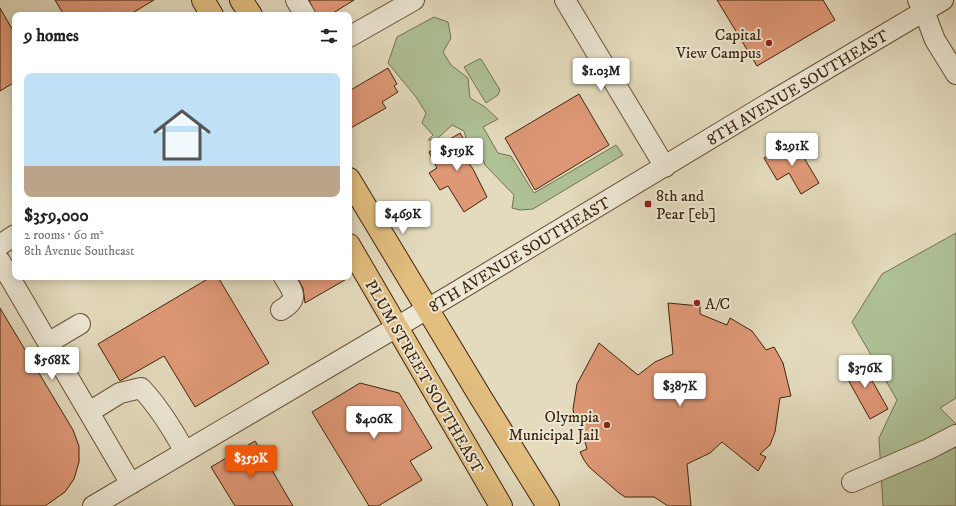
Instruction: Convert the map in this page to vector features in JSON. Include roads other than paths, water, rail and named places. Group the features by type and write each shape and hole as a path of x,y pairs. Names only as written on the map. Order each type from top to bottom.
{"main road":[{"path":"203,0 210,12"},
{"path":"241,0 249,12"},
{"path":"352,184 548,506"},
{"name":"PLUM STREET SOUTHEAST","path":"352,250 501,506"}],"street":[{"path":"296,0 303,12"},
{"path":"352,34 384,7 414,0"},
{"path":"565,0 665,167"},
{"name":"8TH AVENUE SOUTHEAST","path":"93,506 665,167 774,100 921,6 943,0"},
{"path":"921,6 935,40 956,74"},
{"path":"0,245 12,237"},
{"path":"0,261 131,484"},
{"path":"281,310 292,302 294,298 286,280"},
{"path":"48,343 80,324"},
{"path":"89,412 120,393 141,388 149,397 185,452"},
{"path":"852,482 929,449 956,434"}],"place":[{"name":"Capital View Campus","path":"769,43"},
{"name":"8th and Pear [eb]","path":"648,204"},
{"name":"A/C","path":"697,303"},
{"name":"Olympia Municipal Jail","path":"607,425"}]}
